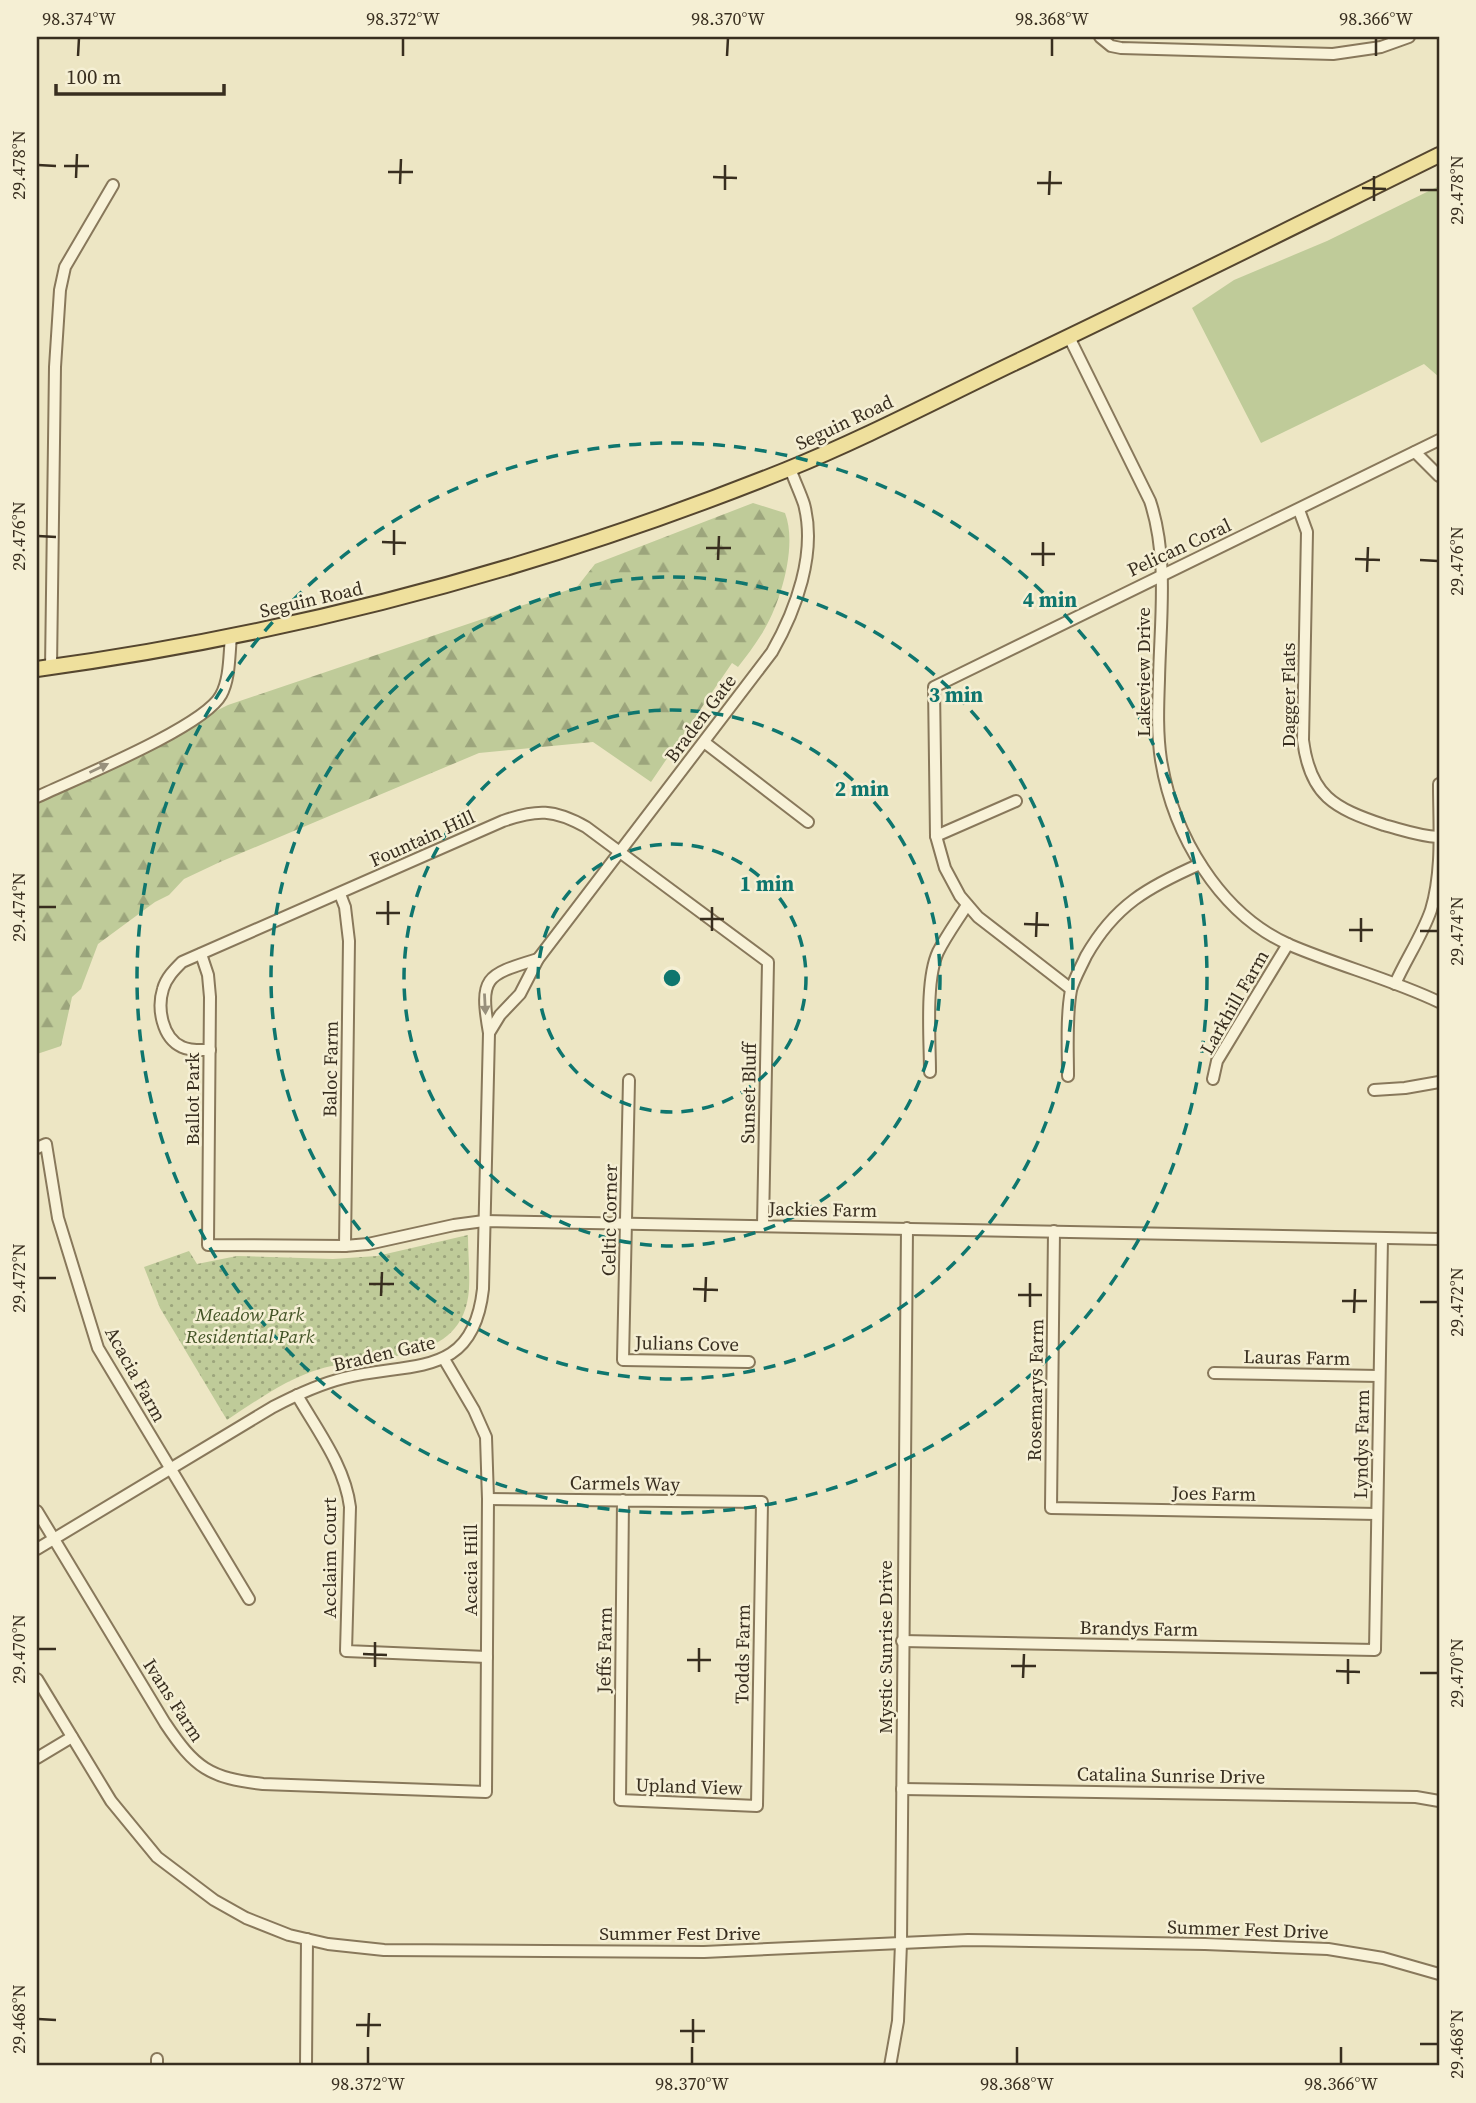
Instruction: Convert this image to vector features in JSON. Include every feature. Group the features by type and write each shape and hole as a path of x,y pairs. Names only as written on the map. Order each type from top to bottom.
{"main road":[{"name":"Seguin Road","path":"44,668 329,616 511,568 674,513 856,439 1439,155"}],"street":[{"path":"1102,39 1111,46 1121,48 1333,54 1381,47 1409,37"},
{"path":"44,668 60,290 65,267 113,185"},
{"name":"Lakeview Drive","path":"1069,337 1150,501 1157,522 1161,575 1158,728 1161,761 1177,817 1200,864 1236,907 1270,934 1289,944 1439,1002"},
{"name":"Pelican Coral","path":"936,836 934,687 1439,440"},
{"path":"1415,452 1439,476"},
{"name":"Braden Gate","path":"489,1033 500,1015 520,994 538,959 772,652 786,628 805,562 807,528 804,505 790,468"},
{"name":"Dagger Flats","path":"1299,510 1307,532 1303,740 1310,773 1322,792 1341,808 1355,815 1419,836 1438,837"},
{"path":"37,797 133,752 207,712 222,694 227,676 231,636"},
{"path":"704,742 808,822"},
{"path":"1395,984 1431,909 1438,877 1439,784"},
{"path":"1016,801 936,836 945,868 967,905 1071,989"},
{"name":"Fountain Hill","path":"209,1050 183,1048 170,1038 162,1019 163,986 182,962 524,814 557,813 571,818 768,962"},
{"path":"1068,1076 1071,989 1091,948 1117,913 1154,886 1200,864"},
{"name":"Baloc Farm","path":"340,894 345,907 349,941 345,1247"},
{"path":"930,1072 931,987 934,967 937,954 967,905"},
{"name":"Larkhill Farm","path":"1213,1079 1217,1060 1289,944"},
{"name":"Ballot Park","path":"201,954 208,975 210,997 208,1245"},
{"name":"Braden Gate","path":"37,1549 297,1395 344,1378 444,1359 463,1345 481,1310 489,1033 484,1007 485,989 490,979 499,972 538,959"},
{"name":"Sunset Bluff","path":"763,1225 768,962"},
{"name":"Celtic Corner","path":"624,1360 629,1080"},
{"path":"1374,1090 1439,1082"},
{"name":"Acacia Farm","path":"41,1146 58,1219 98,1348 249,1599"},
{"name":"Jackies Farm","path":"208,1245 345,1247 484,1221 1439,1239"},
{"name":"Mystic Sunrise Drive","path":"890,2066 898,2021 901,1942 907,1228"},
{"name":"Rosemarys Farm","path":"1051,1508 1054,1231"},
{"name":"Lyndys Farm","path":"1375,1650 1382,1238"},
{"name":"Acacia Hill","path":"444,1359 474,1410 486,1437 486,1792"},
{"name":"Julians Cove","path":"624,1360 749,1362"},
{"name":"Lauras Farm","path":"1214,1373 1379,1376"},
{"name":"Acclaim Court","path":"297,1395 342,1475 348,1491 350,1507 346,1651 487,1657"},
{"name":"Carmels Way","path":"488,1499 762,1502"},
{"name":"Jeffs Farm","path":"620,1800 623,1500"},
{"name":"Todds Farm","path":"757,1806 762,1502"},
{"name":"Joes Farm","path":"1051,1508 1377,1514"},
{"name":"Ivans Farm","path":"37,1511 165,1723 183,1749 204,1768 231,1780 263,1784 486,1792"},
{"name":"Brandys Farm","path":"902,1641 1375,1650"},
{"name":"Summer Fest Drive","path":"37,1679 111,1801 158,1857 204,1893 246,1918 289,1935 339,1946 384,1950 635,1951 793,1949 968,1940 1278,1946 1328,1949 1383,1958 1439,1974"},
{"path":"37,1758 72,1737"},
{"name":"Catalina Sunrise Drive","path":"902,1788 1416,1797 1439,1801"},
{"name":"Upland View","path":"620,1800 757,1806"},
{"path":"306,2066 307,1939"}],"green space":[{"path":"1439,186 1439,377 1424,364 1261,443 1192,308 1234,280 1327,241"},
{"path":"753,503 785,513 788,527 788,558 775,608 750,651 738,667 732,663 651,782 593,742 479,753 220,862 184,879 169,895 155,902 98,944 81,989 72,997 61,1046 37,1054 37,800 228,705 577,587 595,564"},
{"name":"Meadow Park Residential Park","path":"468,1235 469,1289 463,1314 451,1332 434,1344 413,1352 307,1373 272,1391 227,1420 160,1308 144,1267 189,1251 197,1264 237,1256 333,1259 377,1256"}]}
